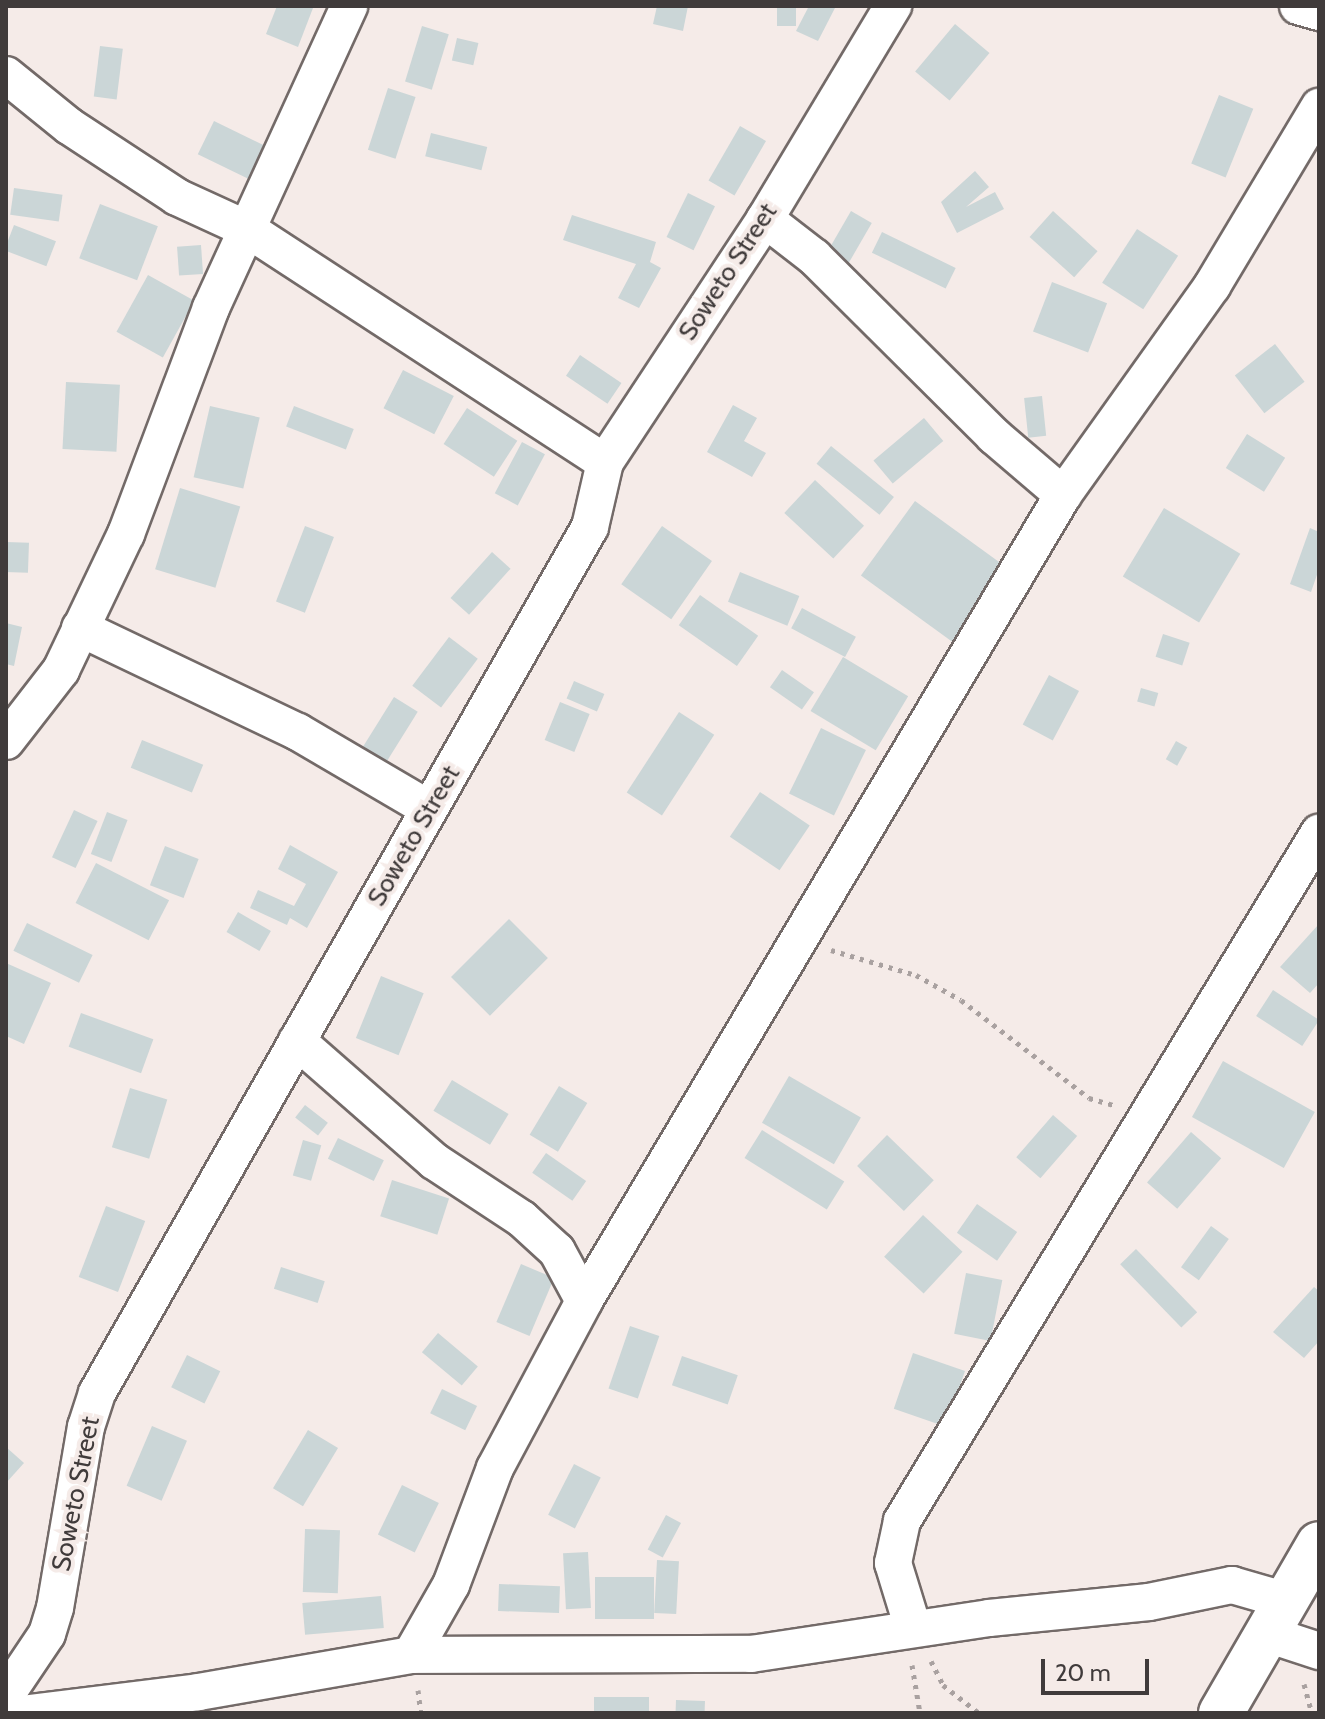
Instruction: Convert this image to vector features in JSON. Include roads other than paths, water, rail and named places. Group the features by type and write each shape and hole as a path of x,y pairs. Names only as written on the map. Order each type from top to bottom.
{"main road":[{"path":"1221,1713 1274,1616 1319,1544"}],"street":[{"path":"6,741 61,670 126,534 211,308 349,6"},
{"name":"Soweto Street","path":"6,1695 47,1634 55,1608 86,1427 97,1393 590,527 605,462 765,219 893,6"},
{"path":"1298,6 1319,12"},
{"path":"6,75 69,126 177,197 247,229 605,462"},
{"path":"411,1655 451,1585 495,1468 584,1301 1063,495 1212,286 1319,107"},
{"path":"765,219 814,257 994,436 1063,495"},
{"path":"80,628 298,732 429,809"},
{"path":"913,1628 893,1563 902,1521 1319,833"},
{"path":"297,1041 434,1161 522,1219 557,1251 584,1301"},
{"path":"29,1713 176,1704 411,1655 751,1654 913,1628 1096,1609 1232,1585 1319,1651"}]}
